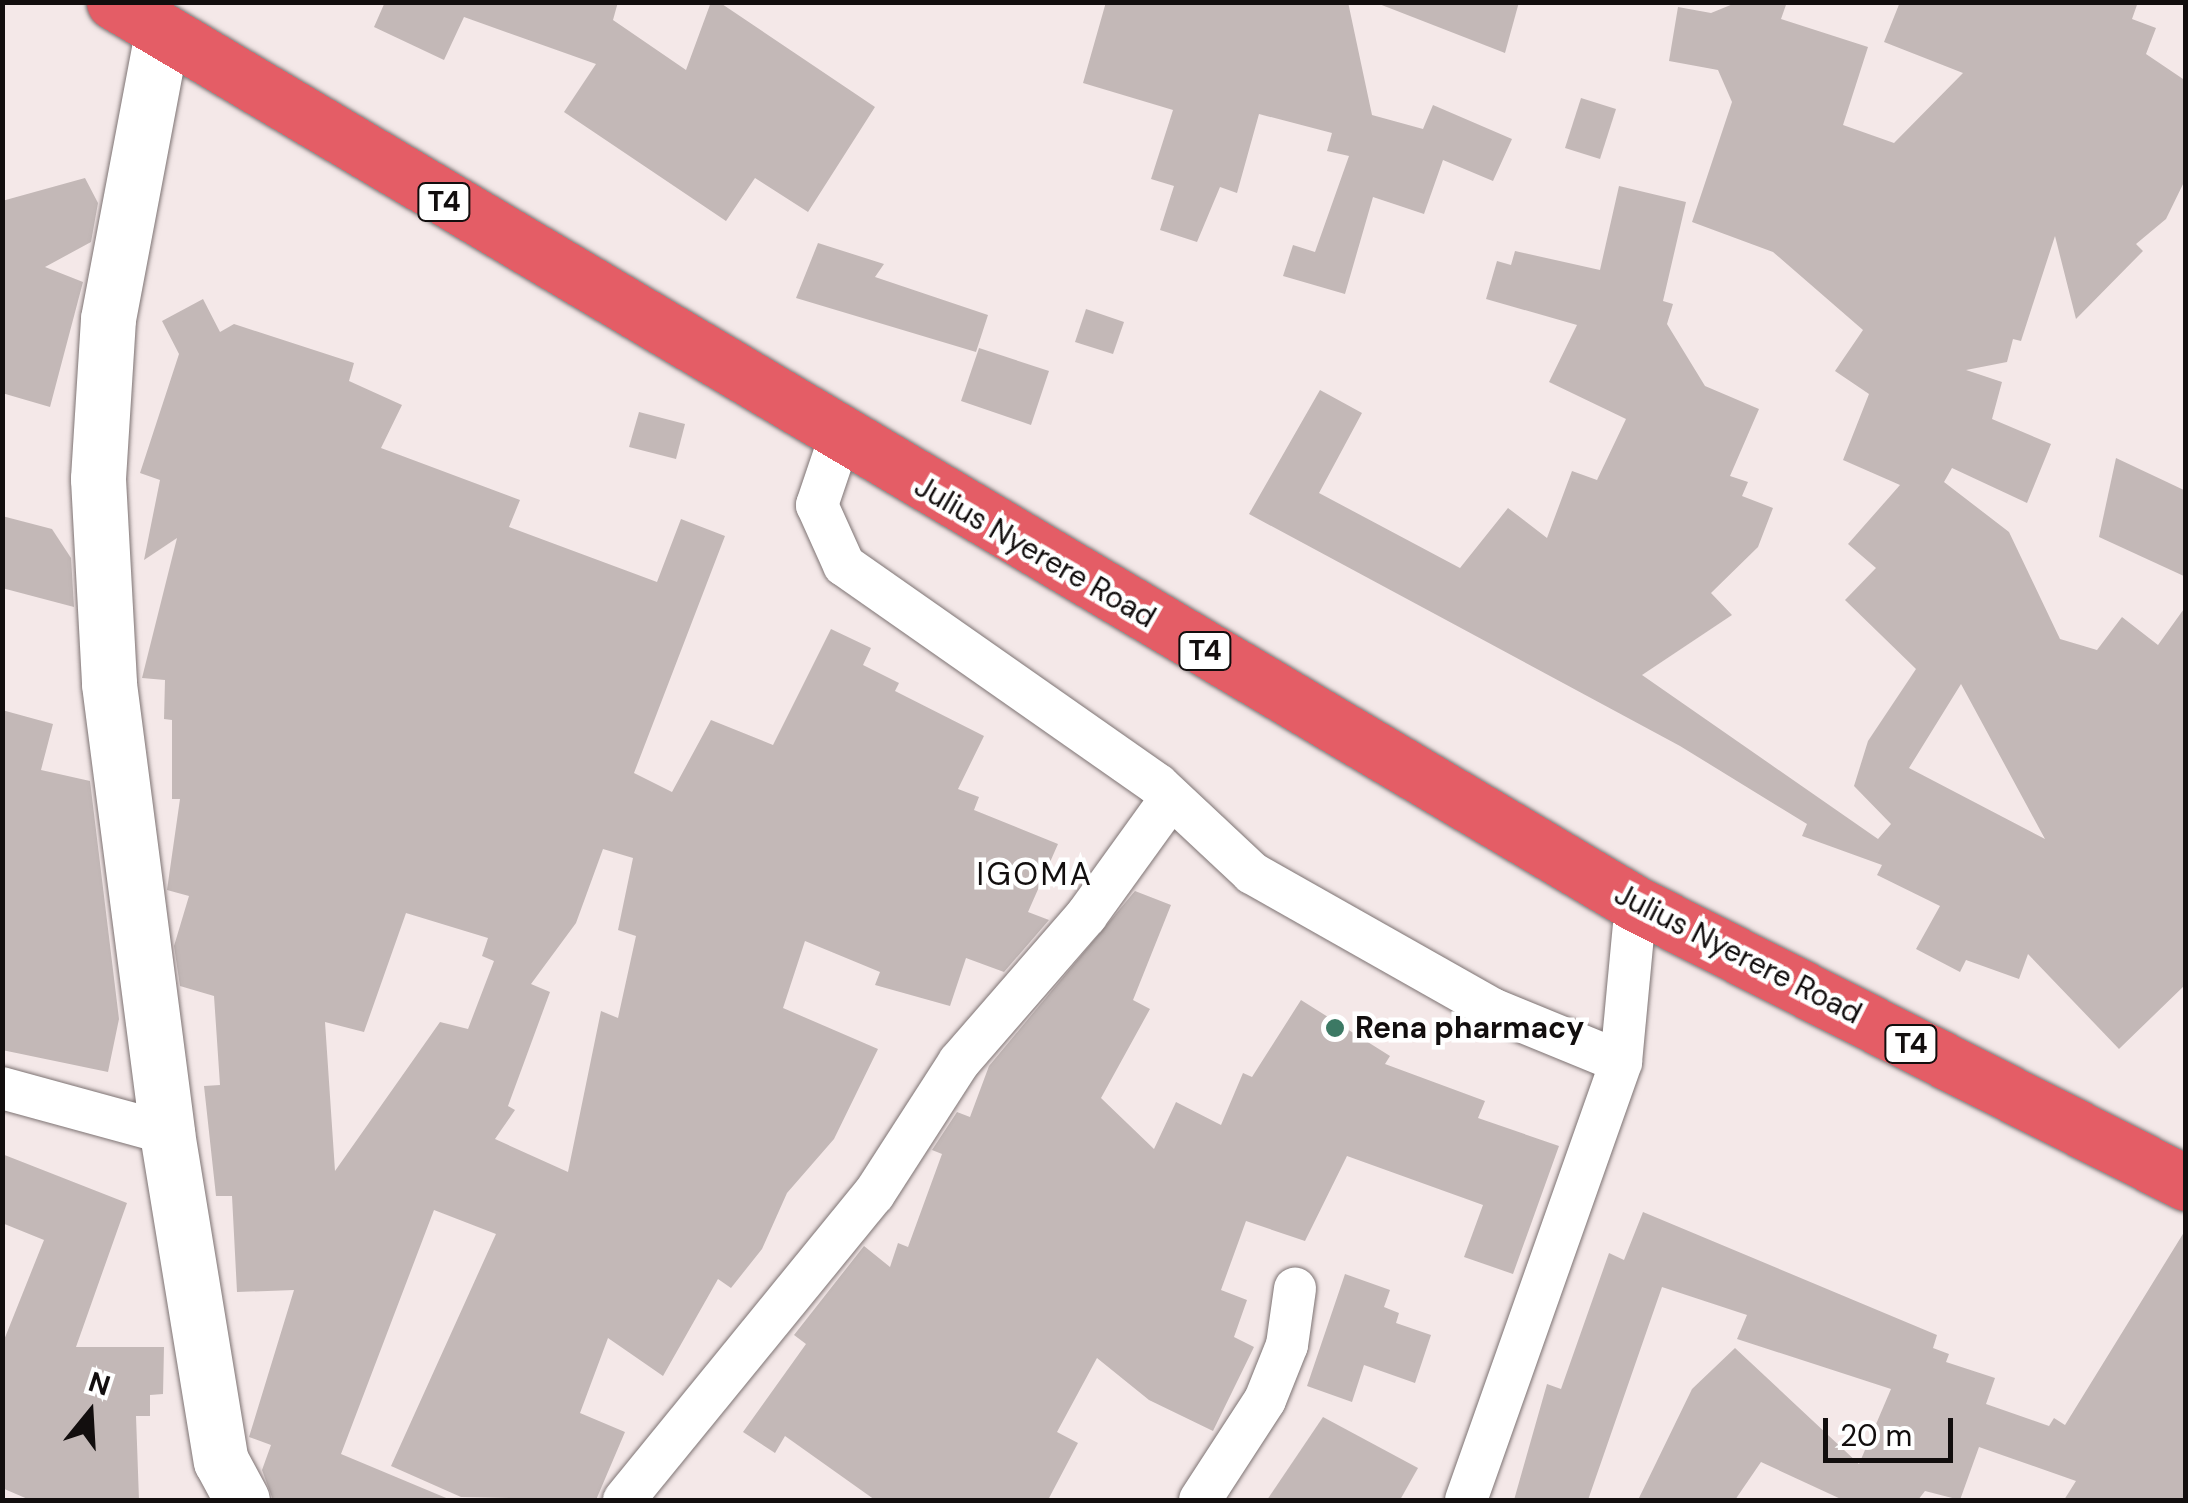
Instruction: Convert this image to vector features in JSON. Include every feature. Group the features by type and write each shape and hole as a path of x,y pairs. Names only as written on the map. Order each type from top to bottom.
{"highway":[{"name":"Julius Nyerere Road","path":"114,2 840,437 1636,904 2186,1183"}],"main road":[{"path":"162,33 108,319 98,479 109,684 167,1133 221,1461 238,1499"}],"street":[{"path":"840,437 817,505 844,565 1171,798 1252,873 1492,1008 1621,1062"},
{"path":"624,1500 874,1194 959,1062 1086,916 1171,798"},
{"path":"1466,1500 1621,1062 1636,904"},
{"path":"2,1088 167,1133"},
{"path":"1200,1500 1265,1400 1287,1346 1294,1290"}],"building":[{"path":"385,2 618,2 613,20 686,70 711,2 719,2 875,107 808,212 755,178 726,221 564,112 596,64 464,17 444,60 374,27"},
{"path":"1106,2 1348,2 1372,115 1423,129 1433,105 1512,139 1493,181 1443,160 1424,214 1373,197 1345,294 1283,276 1293,245 1315,252 1349,156 1327,151 1332,133 1259,114 1237,193 1220,187 1197,242 1160,230 1174,186 1151,179 1173,110 1083,83"},
{"path":"1374,2 1519,2 1505,53"},
{"path":"1738,2 1787,2 1781,19 1868,47 1843,125 1894,143 1963,73 1884,42 1900,2 2138,2 2132,19 2156,28 2146,54 2186,81 2186,178 2166,219 2136,244 2143,251 2076,319 2055,236 2021,341 2013,339 2007,362 1966,370 2002,382 1992,419 2051,444 2027,503 1952,468 1944,482 2009,532 2060,639 2097,650 2122,617 2158,645 2186,606 2186,984 2119,1049 2028,954 2019,979 1966,960 1960,972 1916,949 1940,906 1877,875 1882,865 1802,836 1807,824 1680,746 1249,514 1320,390 1362,413 1319,493 1460,568 1508,508 1547,538 1572,471 1597,480 1626,419 1549,382 1577,325 1486,299 1497,261 1511,265 1515,251 1600,270 1619,186 1686,202 1663,301 1673,304 1667,324 1705,386 1759,409 1730,476 1748,482 1742,496 1773,508 1758,547 1711,593 1732,615 1642,675 1878,839 1891,824 1854,786 1868,741 1916,669 1845,600 1876,568 1848,544 1900,485 1843,460 1869,394 1835,371 1863,330 1773,252 1692,222 1732,102 1718,70 1669,61 1678,7 1711,13","holes":["1961,684 2045,839 1909,768"]},
{"path":"1581,98 1616,109 1600,159 1565,148"},
{"path":"85,178 98,203 91,242 45,267 83,282 50,407 2,393 2,201"},
{"path":"818,243 884,264 875,277 988,315 976,352 796,298"},
{"path":"203,299 220,332 234,324 354,363 349,381 402,405 381,448 520,500 509,527 657,582 681,519 725,536 634,773 672,792 711,720 773,745 831,629 871,648 863,665 899,683 895,691 984,736 958,789 979,797 974,810 1058,844 1028,912 1049,920 1004,972 966,958 950,1006 875,985 880,972 805,941 783,1008 878,1049 834,1139 787,1193 762,1249 731,1288 718,1279 663,1376 608,1338 580,1413 625,1432 596,1500 461,1497 391,1466 496,1234 434,1210 341,1454 451,1500 273,1500 262,1470 271,1445 249,1437 294,1290 237,1292 232,1196 216,1196 204,1086 220,1085 214,996 180,986 174,946 189,896 167,890 180,799 172,799 172,720 164,719 165,680 142,678 177,538 144,560 160,480 140,473 179,354 162,321","holes":["603,849 633,858 618,930 636,936 618,1018 601,1011 568,1172 495,1139 515,1110 508,1106 550,992 531,984 576,923","406,913 488,938 482,956 494,961 468,1029 440,1022 335,1171 325,1022 364,1032"]},
{"path":"1086,309 1124,322 1113,354 1075,342"},
{"path":"979,348 1049,371 1031,425 961,401"},
{"path":"639,412 685,424 676,459 629,447"},
{"path":"2116,458 2186,491 2186,577 2099,537"},
{"path":"2,516 52,529 71,558 74,607 2,588"},
{"path":"2,710 53,724 41,770 90,781 119,1019 108,1072 2,1050"},
{"path":"1135,891 1171,905 1133,1000 1150,1009 1101,1098 1154,1149 1176,1102 1221,1125 1243,1073 1252,1077 1301,1000 1390,1056 1385,1064 1485,1101 1478,1118 1559,1146 1513,1274 1464,1257 1483,1205 1347,1156 1305,1241 1246,1221 1221,1290 1247,1300 1234,1337 1254,1347 1213,1431 1149,1400 1097,1358 1057,1432 1078,1443 1048,1500 875,1500 785,1436 775,1453 743,1432 806,1344 794,1335 864,1246 890,1267 898,1243 908,1247 942,1154 932,1150 957,1112 970,1117 989,1066"},
{"path":"2,1154 127,1203 76,1347 164,1347 163,1394 150,1395 150,1416 136,1416 139,1500 30,1500 2,1488 2,1345 44,1240 2,1223"},
{"path":"1643,1212 1937,1335 1933,1348 1949,1354 1946,1362 1995,1378 1986,1404 2049,1426 2054,1418 2065,1425 2186,1229 2186,1500 2064,1500 2076,1481 1979,1447 1960,1500 1925,1491 1918,1500 1843,1500 1761,1462 1735,1500 1638,1500 1692,1389 1735,1348 1859,1464 1891,1389 1737,1339 1747,1315 1662,1287 1588,1500 1514,1500 1547,1384 1561,1389 1609,1253 1624,1260"},
{"path":"1345,1274 1390,1290 1384,1307 1399,1313 1396,1323 1431,1335 1415,1383 1364,1365 1352,1402 1307,1386"},
{"path":"1323,1417 1418,1468 1400,1500 1267,1500"}],"place":[{"name":"Rena pharmacy","path":"1335,1028"}],"district":[{"name":"IGOMA","path":"1035,874"}]}
